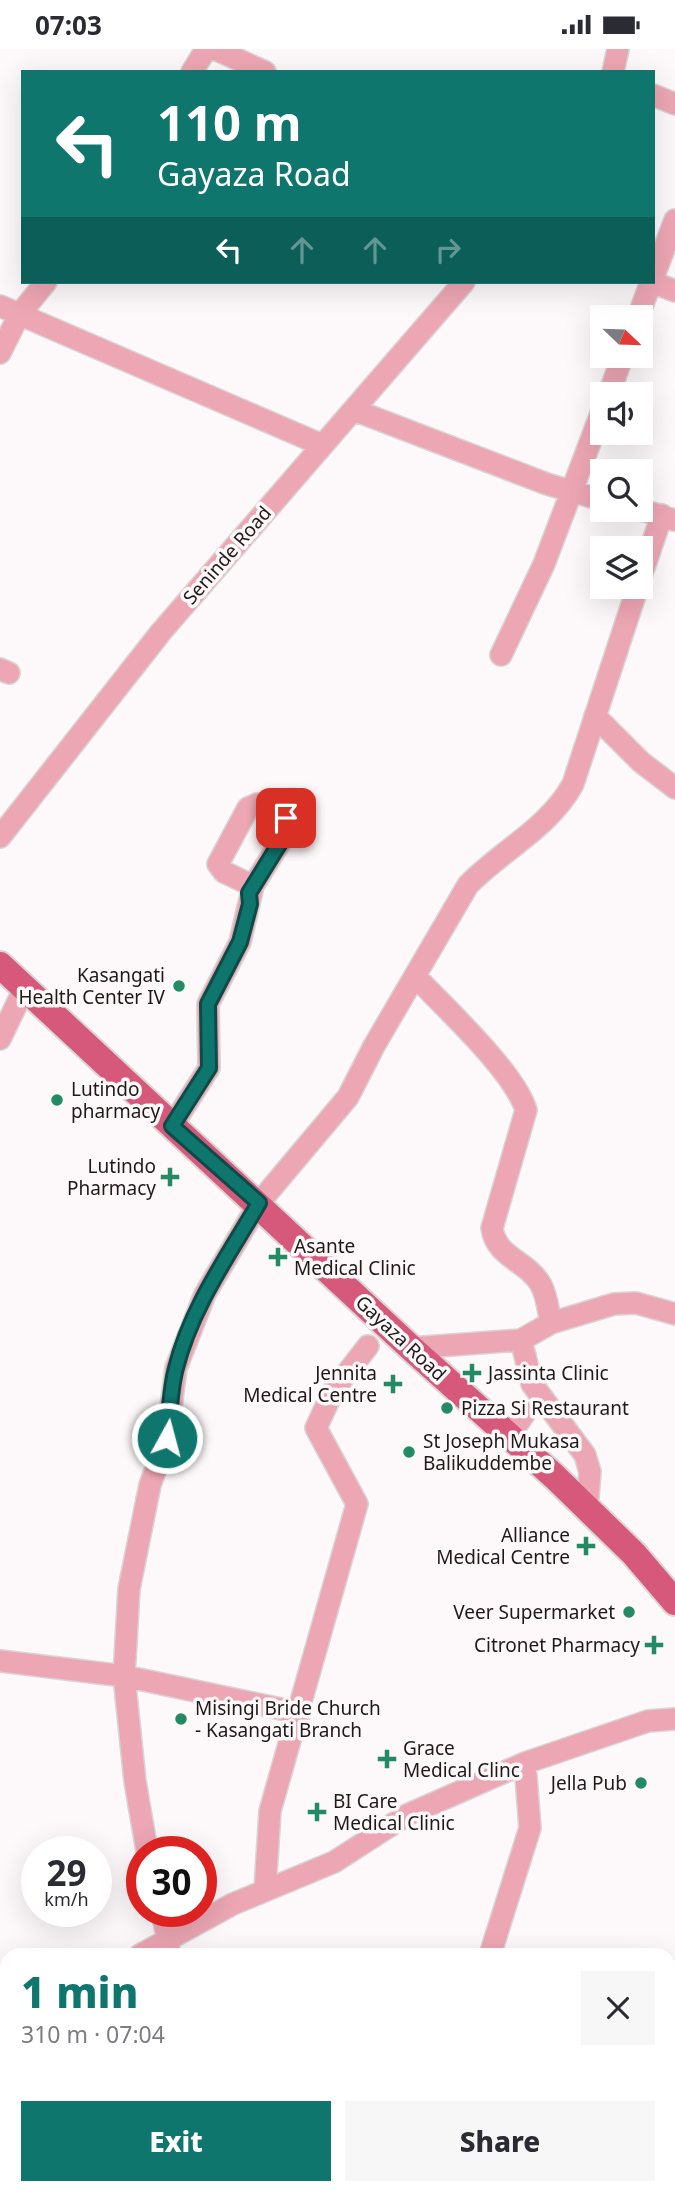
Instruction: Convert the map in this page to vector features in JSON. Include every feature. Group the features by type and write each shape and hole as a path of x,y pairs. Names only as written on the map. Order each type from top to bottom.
{"main road":[{"name":"Gayaza Road","path":"0,965 587,1509 634,1554 675,1602"}],"street":[{"path":"193,70 206,49"},
{"path":"215,49 261,70"},
{"path":"613,70 618,49"},
{"path":"655,96 675,104"},
{"path":"655,272 675,220"},
{"path":"655,281 675,291"},
{"path":"0,353 10,310 43,284"},
{"name":"Seninde Road","path":"0,838 161,632 462,284"},
{"path":"643,305 650,284"},
{"path":"10,310 322,445"},
{"path":"354,410 590,497"},
{"path":"501,655 544,564 590,442"},
{"path":"653,551 668,518"},
{"path":"144,1836 135,1781 124,1676 129,1589 150,1485 167,1438 176,1368 205,1294 259,1203 348,1097 374,1046 468,885 489,863 547,820 564,800 573,785 634,599"},
{"path":"595,716 641,762 675,788"},
{"path":"172,1126 209,1068 208,1004 240,942 253,886"},
{"path":"415,976 485,1051 522,1098 526,1110 492,1228 494,1241 501,1251 522,1265 540,1283 551,1323"},
{"path":"0,1039 25,987"},
{"path":"411,1348 520,1340 551,1323 614,1304 636,1303 675,1314"},
{"path":"520,1340 532,1384 585,1455 590,1472 587,1509"},
{"path":"265,1890 270,1811 300,1713 357,1504 316,1428 333,1391 368,1346"},
{"path":"0,1661 124,1676 300,1713"},
{"path":"165,1927 170,1948 233,1904 334,1862 407,1815 525,1763 648,1721 675,1719"},
{"path":"492,1948 530,1828 525,1763"}],"place":[{"name":"Kasangati Health Center IV","path":"179,986"},
{"name":"Lutindo pharmacy","path":"57,1100"},
{"name":"Lutindo Pharmacy","path":"170,1177"},
{"name":"Asante Medical Clinic","path":"278,1257"},
{"name":"Jassinta Clinic","path":"472,1373"},
{"name":"Jennita Medical Centre","path":"393,1384"},
{"name":"Pizza Si Restaurant","path":"447,1408"},
{"name":"St Joseph Mukasa Balikuddembe","path":"409,1452"},
{"name":"Alliance Medical Centre","path":"586,1546"},
{"name":"Veer Supermarket","path":"629,1612"},
{"name":"Citronet Pharmacy","path":"654,1645"},
{"name":"Misingi Bride Church - Kasangati Branch","path":"181,1719"},
{"name":"Grace Medical Clinc","path":"387,1759"},
{"name":"Jella Pub","path":"641,1783"},
{"name":"BI Care Medical Clinic","path":"317,1812"}],"route":[{"path":"167,1438 176,1368 195,1318 205,1294 259,1203 172,1126 209,1068 208,1004 240,942 250,904 249,893 286,833 289,823 286,818"}]}
